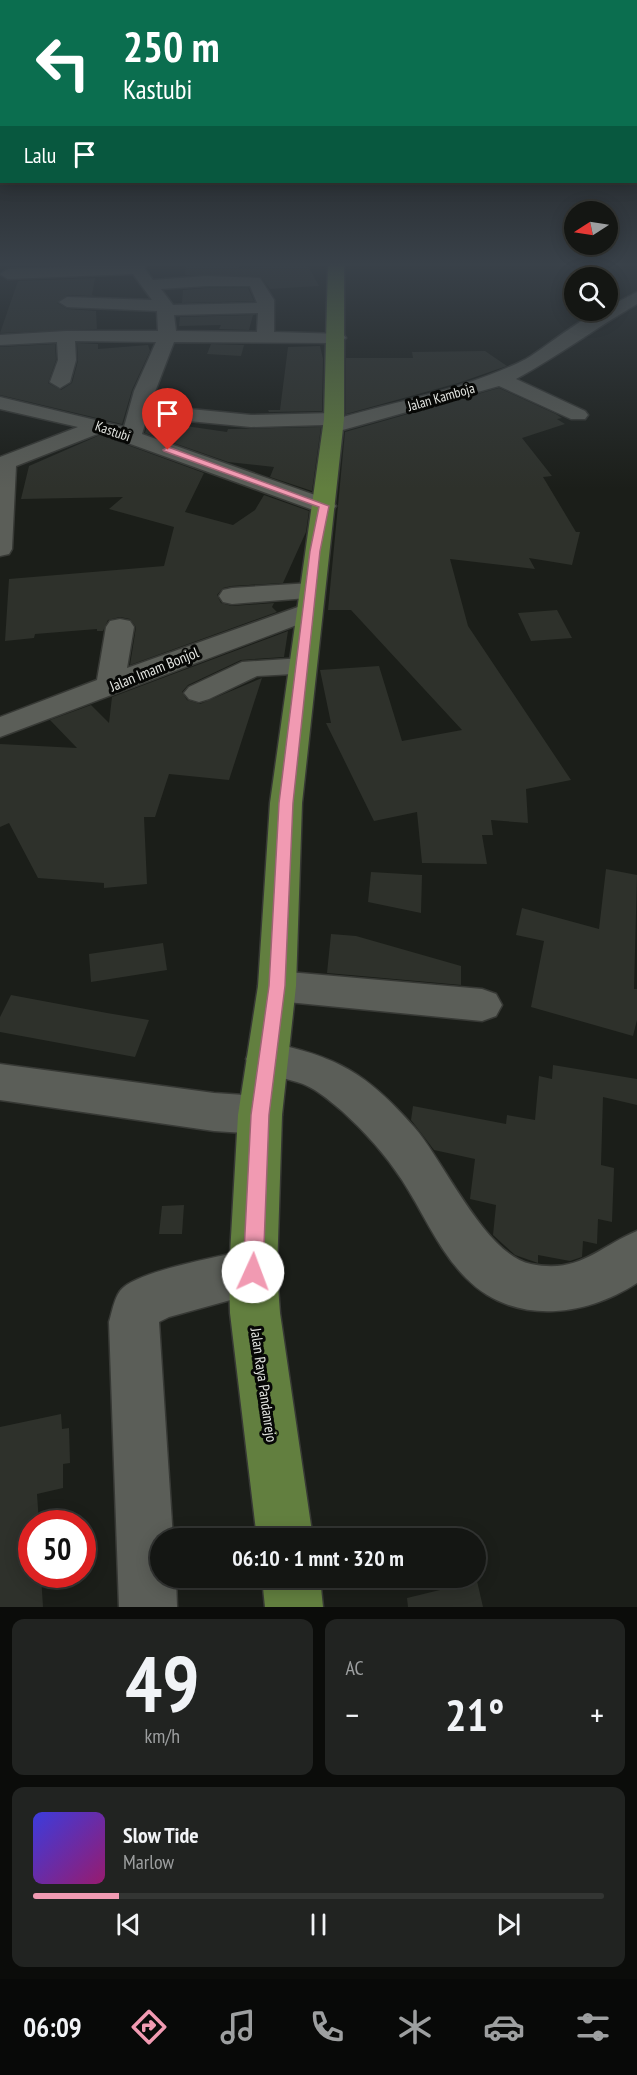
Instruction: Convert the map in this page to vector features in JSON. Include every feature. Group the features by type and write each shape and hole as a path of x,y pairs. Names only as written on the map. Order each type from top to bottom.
{"main road":[{"name":"Jalan Raya Pandanrejo","path":"284,1528 255,1313 253,1272 260,1115 277,986 286,803 310,601 324,506 333,423 337,339"},
{"path":"292,1588 294,1607"}],"street":[{"path":"0,340 17,339"},
{"path":"60,382 67,360 66,339"},
{"path":"131,438 144,391 166,339"},
{"name":"Jalan Kamboja","path":"139,410 251,422 333,423 501,379 569,339"},
{"path":"501,379 579,415"},
{"name":"Kastubi","path":"0,403 100,426 324,506"},
{"path":"0,549 3,463 100,426"},
{"path":"232,596 310,601"},
{"name":"Jalan Imam Bonjol","path":"0,728 110,687 310,601"},
{"path":"110,687 120,627"},
{"path":"200,693 252,668 302,667"},
{"path":"277,986 482,1005"},
{"path":"267,1059 307,1067 343,1087 371,1112 400,1142 424,1173 450,1220 484,1266 513,1285 547,1291 583,1285 617,1272 637,1254"},
{"path":"0,1082 260,1115"},
{"path":"148,1607 134,1322 138,1307 160,1295 253,1272"}],"building":[{"path":"77,343 98,344 98,349 148,345 150,351 132,390 122,424 0,395 0,347 55,344 56,360 48,383 61,390 72,383 78,361"},
{"path":"211,344 244,345 241,356 207,354"},
{"path":"320,346 323,359 322,411 269,412 268,410 280,410 288,347"},
{"path":"485,351 507,366 458,383 346,414 346,358 413,358 412,352"},
{"path":"499,388 556,414 562,418 557,419 565,424 522,438 552,476 543,477 576,532 580,532 572,565 529,558 535,569 450,559 468,626 571,780 526,789 528,823 491,820 493,835 482,835 487,864 422,863 417,812 374,821 326,723 331,723 320,670 379,666 402,741 462,730 351,610 328,610 345,432"},
{"path":"149,419 163,421 168,432 172,424 227,432 228,429 321,427 312,491 270,477 274,467 228,462 145,433"},
{"path":"100,435 204,473 185,512 233,525 255,510 264,495 309,511 306,532 283,583 232,586 223,588 217,595 221,603 232,606 274,603 272,607 277,612 130,665 136,627 130,619 120,617 108,620 103,631 97,631 97,629 35,634 34,638 5,641 9,579 164,566 174,527 109,509 123,497 21,499 29,466"},
{"path":"557,610 572,638 531,641 518,613"},
{"path":"288,631 284,657 241,660 188,685 182,692 187,700 200,704 262,678 229,780 169,774 155,817 144,817 147,884 104,888 104,883 38,878 9,823 0,827 0,744 77,748 50,720 91,705 109,723 112,697"},
{"path":"606,869 637,875 634,989 637,989 637,1020 633,1036 531,1007 544,941 516,935 522,908 599,929"},
{"path":"371,872 422,875 421,913 368,902"},
{"path":"331,934 356,936 461,966 461,985 327,973"},
{"path":"163,943 167,970 91,982 89,954"},
{"path":"11,995 149,1020 135,1057 0,1032 0,1017"},
{"path":"553,1065 637,1079 637,1105 603,1097 601,1165 614,1168 612,1222 598,1219 597,1244 583,1241 582,1257 570,1261 538,1255 538,1263 515,1255 493,1235 496,1205 470,1199 475,1159 434,1150 411,1120 413,1106 506,1124 507,1115 535,1120 539,1076 552,1079"},
{"path":"184,1205 182,1234 159,1234 162,1206"},
{"path":"61,1414 62,1429 69,1428 70,1463 63,1464 63,1488 37,1494 38,1510 18,1510 18,1588 42,1588 43,1607 0,1607 0,1427"},
{"path":"448,1588 479,1588 483,1607 408,1607 407,1598"}],"route":[{"path":"168,450 324,506 315,551 286,803 277,986 260,1115 253,1272"}]}
